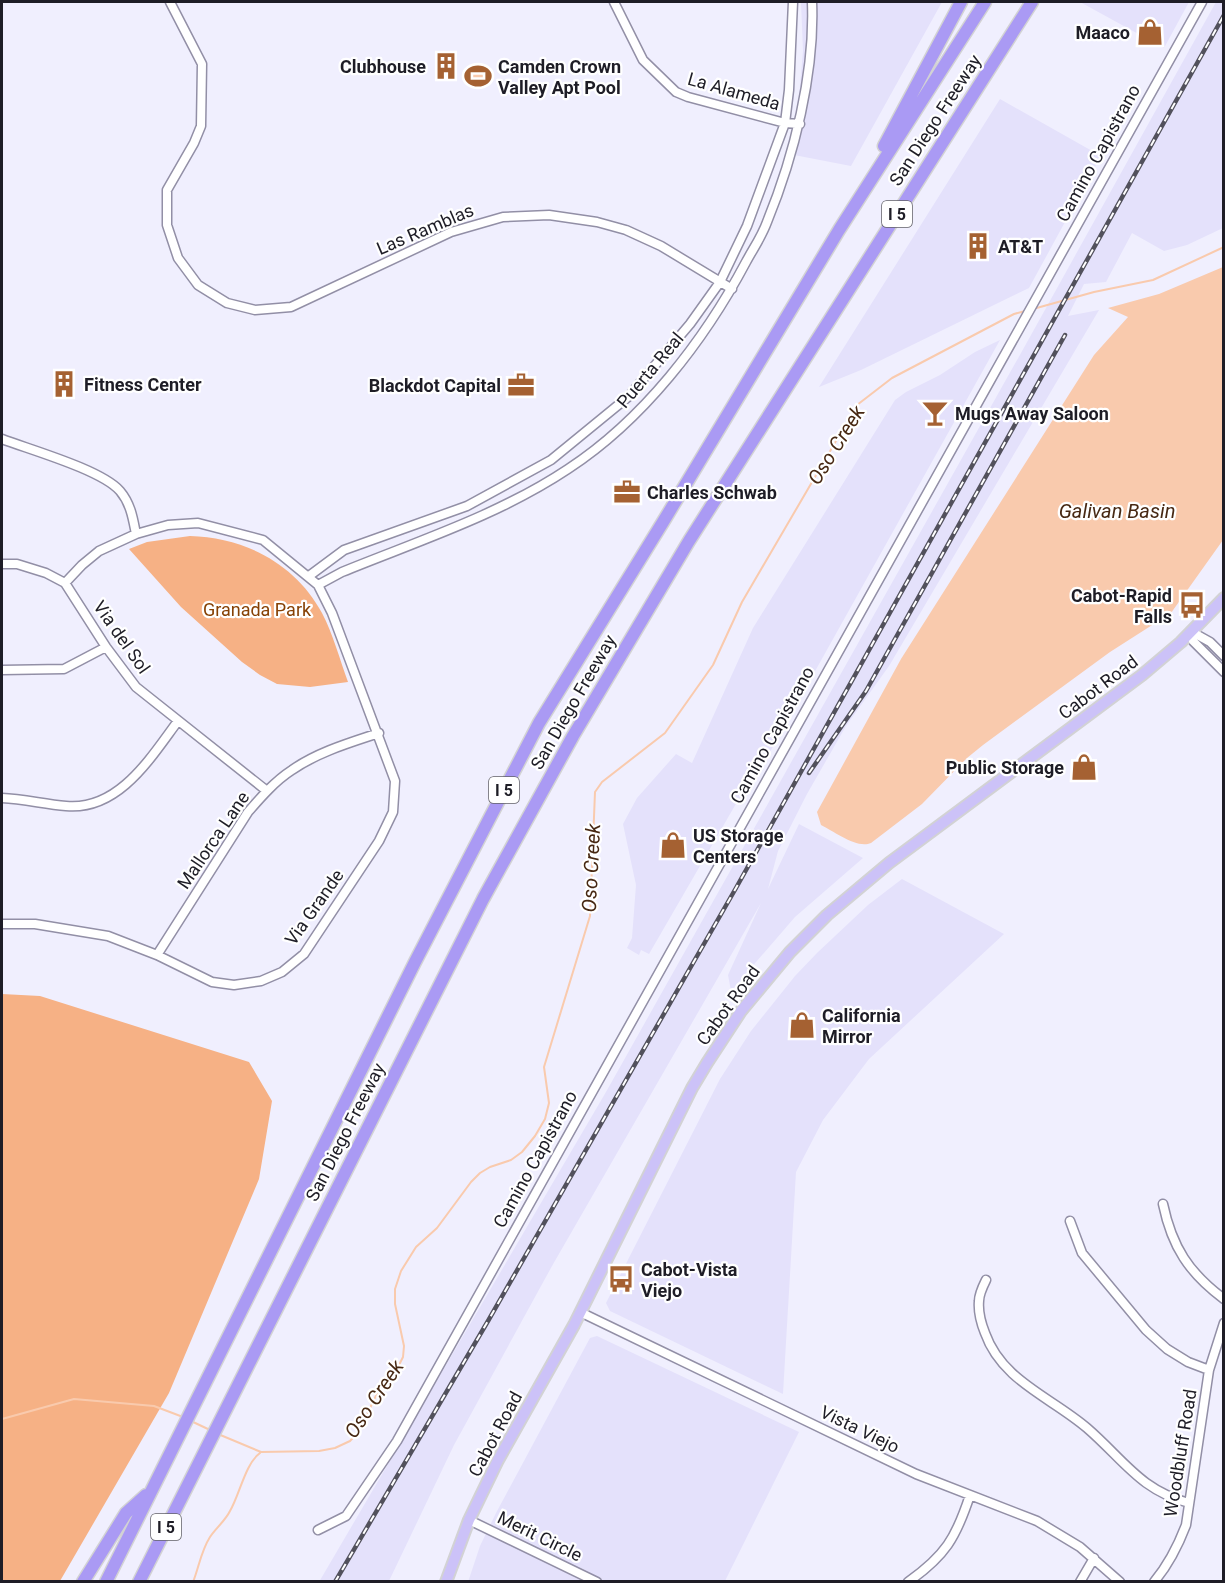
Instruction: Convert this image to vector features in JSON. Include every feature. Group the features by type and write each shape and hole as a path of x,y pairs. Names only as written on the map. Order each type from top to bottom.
{"highway":[{"path":"839,230 961,2"},
{"name":"San Diego Freeway","path":"106,1581 415,962 539,723 839,230 985,2"},
{"name":"San Diego Freeway","path":"139,1581 483,899 573,735 689,541 1032,2"},
{"path":"83,1581 126,1512 151,1491"}],"main road":[{"name":"Cabot Road","path":"446,1581 469,1520 498,1460 580,1312 668,1134 706,1063 741,1011 790,952 853,892 1136,679 1192,632 1224,598"}],"street":[{"name":"Las Ramblas","path":"170,2 202,64 201,126 194,143 167,189 167,225 178,258 198,285 226,303 255,310 291,307 450,232 503,217 549,215 597,222 626,230 661,246 732,289"},
{"name":"La Alameda","path":"614,2 643,60 676,92 785,123 800,124"},
{"name":"Puerta Real","path":"309,576 344,550 466,506 551,460 628,397 690,324 720,282 747,226 785,123 789,90 793,2"},
{"name":"Puerta Real","path":"318,585 342,572 510,503 569,469 628,423 691,350 732,289 767,223 800,124 809,60 813,18 812,2"},
{"name":"Camino Capistrano","path":"318,1530 346,1516 397,1441 1202,2"},
{"path":"2,439 103,477 120,491 130,508 136,534"},
{"path":"2,564 17,564 46,573 65,583 99,551 136,534 168,525 198,523 263,540 318,585"},
{"name":"Via del Sol","path":"65,583 106,647 136,687 267,791"},
{"name":"Via Grande","path":"2,924 35,924 108,936 157,955 212,982 234,985 261,981 282,972 304,954 379,841 393,812 395,781 379,733 332,613 318,585"},
{"path":"1192,632 1210,642 1224,656"},
{"path":"1192,632 1193,641 1224,672"},
{"path":"2,670 64,669 106,647"},
{"path":"2,798 67,807 93,803 114,793 131,780 178,721"},
{"name":"Mallorca Lane","path":"157,955 248,812 267,791 292,770 321,753 379,733"},
{"path":"1163,1204 1168,1228 1181,1256 1195,1274 1224,1299"},
{"path":"1070,1221 1082,1252 1146,1330 1167,1349 1188,1362 1209,1370"},
{"path":"986,1280 979,1302 981,1322 986,1338 1008,1371 1023,1384 1085,1426 1141,1480 1164,1495 1189,1503"},
{"name":"Vista Viejo","path":"580,1312 916,1474 1037,1521 1094,1558 1120,1581"},
{"name":"Woodbluff Road","path":"1154,1581 1178,1548 1186,1525 1209,1370 1224,1323"},
{"path":"908,1581 931,1566 946,1548 961,1522 970,1495"},
{"name":"Merit Circle","path":"469,1520 597,1581"},
{"path":"1080,1581 1094,1558"}],"shaded area":[{"path":"801,2 942,2 851,166 794,155 803,51"},
{"name":"Maaco","path":"1080,2 1189,2 1164,48"},
{"path":"1216,2 1223,2 1223,228 1187,245 1164,251 1132,233 1106,282 1084,284 1068,316 1099,310 889,666 846,726 807,794 778,851 768,889 799,824 863,858 795,917 731,991 728,975 761,903 552,1266 454,1445 389,1581 319,1582 606,1092"},
{"path":"1000,99 1101,156 1029,288 861,370 819,387"},
{"path":"1000,340 747,793 737,802 649,954 641,950 639,955 627,948 632,938 636,885 623,824 637,798 676,754 692,763 753,628 895,400 975,352"},
{"path":"902,879 1004,934 869,1059 823,1120 796,1172 783,1394 610,1311 606,1303 720,1079 751,1031 795,976 817,953 868,905"},
{"path":"597,1336 799,1432 725,1581 468,1582 480,1546 496,1513 590,1338"}],"green space":[{"name":"Granada Park","path":"190,536 230,542 249,548 283,567 298,580 322,613 348,682 310,687 277,684 260,675 242,662 181,607 129,549 147,542"},
{"path":"2,994 40,996 249,1062 272,1101 259,1179 169,1393 60,1581 2,1581"}],"water":[{"name":"Camden Crown Valley Apt Pool","path":"474,67 481,69 483,75 490,76 490,80 483,84 472,79 471,70"},
{"name":"Galivan Basin","path":"1223,267 1223,540 1171,613 1110,652 983,745 922,804 871,843 853,842 821,825 817,812 901,659 1094,355 1128,317 1108,308 1159,294"}],"waterway":[{"name":"Oso Creek","path":"1033,309 1094,292 1153,280 1224,247"},
{"name":"Oso Creek","path":"218,1434 261,1452 319,1451 335,1448 350,1441 359,1431 383,1381 396,1371 403,1357 404,1346 395,1304 395,1289 401,1271 416,1247 437,1228 471,1182 490,1167 511,1160 522,1152 545,1119 549,1103 544,1067 590,916 595,792 602,782 665,733 713,665 742,602 857,405 892,378 1014,314 1025,311"},
{"name":"Oso Creek","path":"2,1419 74,1399 154,1406 183,1417"},
{"name":"Oso Creek","path":"191,1421 210,1430"},
{"path":"193,1582 207,1542 228,1515 250,1464 260,1453"}],"railway":[{"path":"335,1582 488,1321 736,888 1224,15"},
{"path":"809,773 866,691 1065,335"}],"place":[{"name":"Maaco","path":"1150,32"},
{"name":"Clubhouse","path":"446,66"},
{"name":"Camden Crown Valley Apt Pool","path":"478,76"},
{"name":"AT&T","path":"978,246"},
{"name":"Fitness Center","path":"64,384"},
{"name":"Blackdot Capital","path":"521,385"},
{"name":"Mugs Away Saloon","path":"935,413"},
{"name":"Charles Schwab","path":"627,492"},
{"name":"Cabot-Rapid Falls","path":"1192,605"},
{"name":"Public Storage","path":"1084,767"},
{"name":"US Storage Centers","path":"673,845"},
{"name":"California Mirror","path":"802,1025"},
{"name":"Cabot-Vista Viejo","path":"621,1279"}]}
